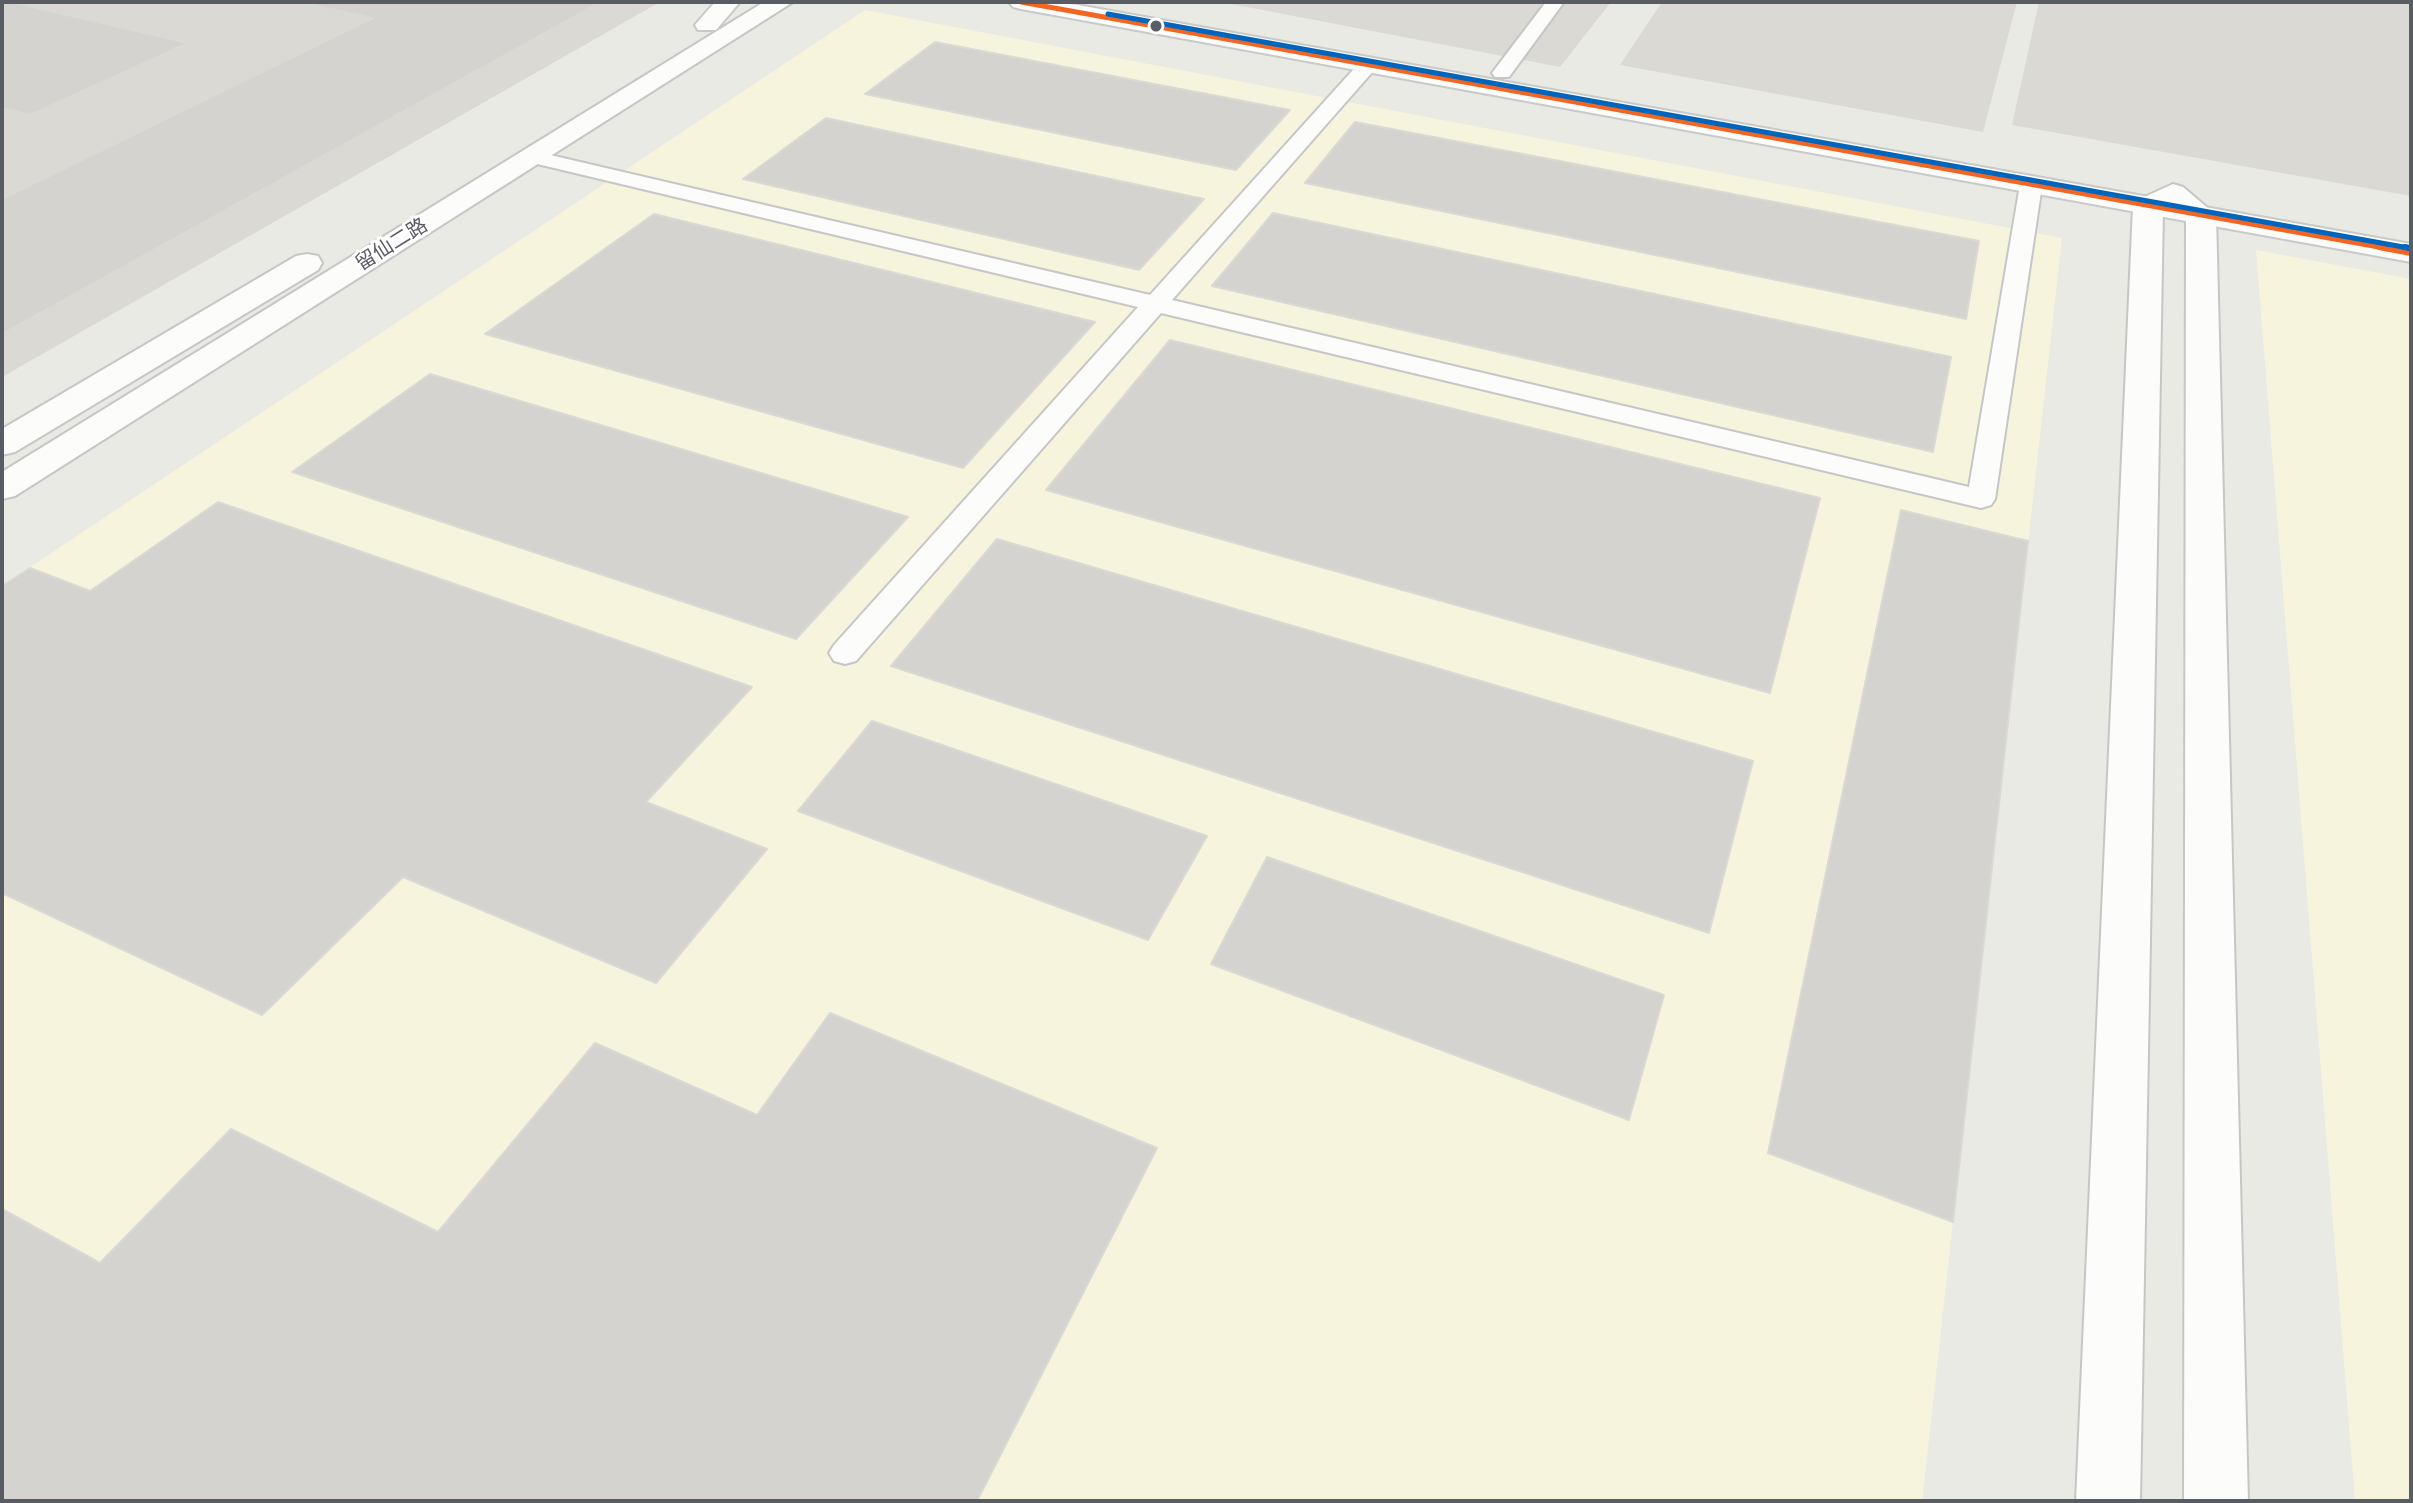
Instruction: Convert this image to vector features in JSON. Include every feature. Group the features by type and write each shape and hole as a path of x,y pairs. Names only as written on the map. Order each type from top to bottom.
{"street":[{"path":"707,25 728,2"},
{"name":"留仙二路","path":"368,226 745,2"},
{"name":"留仙二路","path":"2,488 781,2"},
{"path":"1021,2 2031,185 2411,236"},
{"path":"1110,2 1502,73 2411,253"},
{"path":"2108,1501 2174,205"},
{"path":"2174,205 2216,1501"},
{"name":"留仙二路","path":"2,444 327,251"}],"lane":[{"path":"1502,73 1555,2"},
{"path":"845,653 1368,65"},
{"path":"533,157 1981,499 2031,185"}],"shaded area":[{"path":"2,2 660,2 2,377"},
{"path":"1221,2 1611,2 1560,67"},
{"path":"1662,2 2017,2 1983,132 1620,65"},
{"path":"2039,2 2411,2 2411,196 2012,125"},
{"path":"865,10 2062,238 1922,1501 2,1501 2,586"},
{"path":"2256,250 2411,279 2411,1501 2355,1501"}],"building":[{"path":"2,2 188,43 30,115 2,108"},
{"path":"299,2 600,2 2,334 2,199 373,18"},
{"path":"935,42 1290,110 1236,170 865,94"},
{"path":"826,118 1204,199 1139,270 743,179"},
{"path":"1355,122 1979,241 1966,319 1305,183"},
{"path":"1273,213 1951,357 1933,452 1212,286"},
{"path":"654,214 1095,322 963,468 485,334"},
{"path":"1170,340 1820,498 1770,693 1046,490"},
{"path":"430,374 908,517 796,639 292,472"},
{"path":"218,502 752,687 646,802 767,849 656,983 403,877 262,1015 2,893 2,586 30,568 90,591"},
{"path":"1901,510 2028,541 1953,1222 1768,1153"},
{"path":"997,539 1753,761 1709,933 891,666"},
{"path":"872,721 1207,836 1148,940 798,811"},
{"path":"1267,857 1664,995 1629,1120 1211,964"},
{"path":"830,1013 1157,1148 977,1501 2,1501 2,1209 100,1263 231,1129 438,1232 595,1043 757,1115"}],"transit line":[{"path":"1021,2 2411,253"},
{"path":"1108,14 2409,248"}]}
